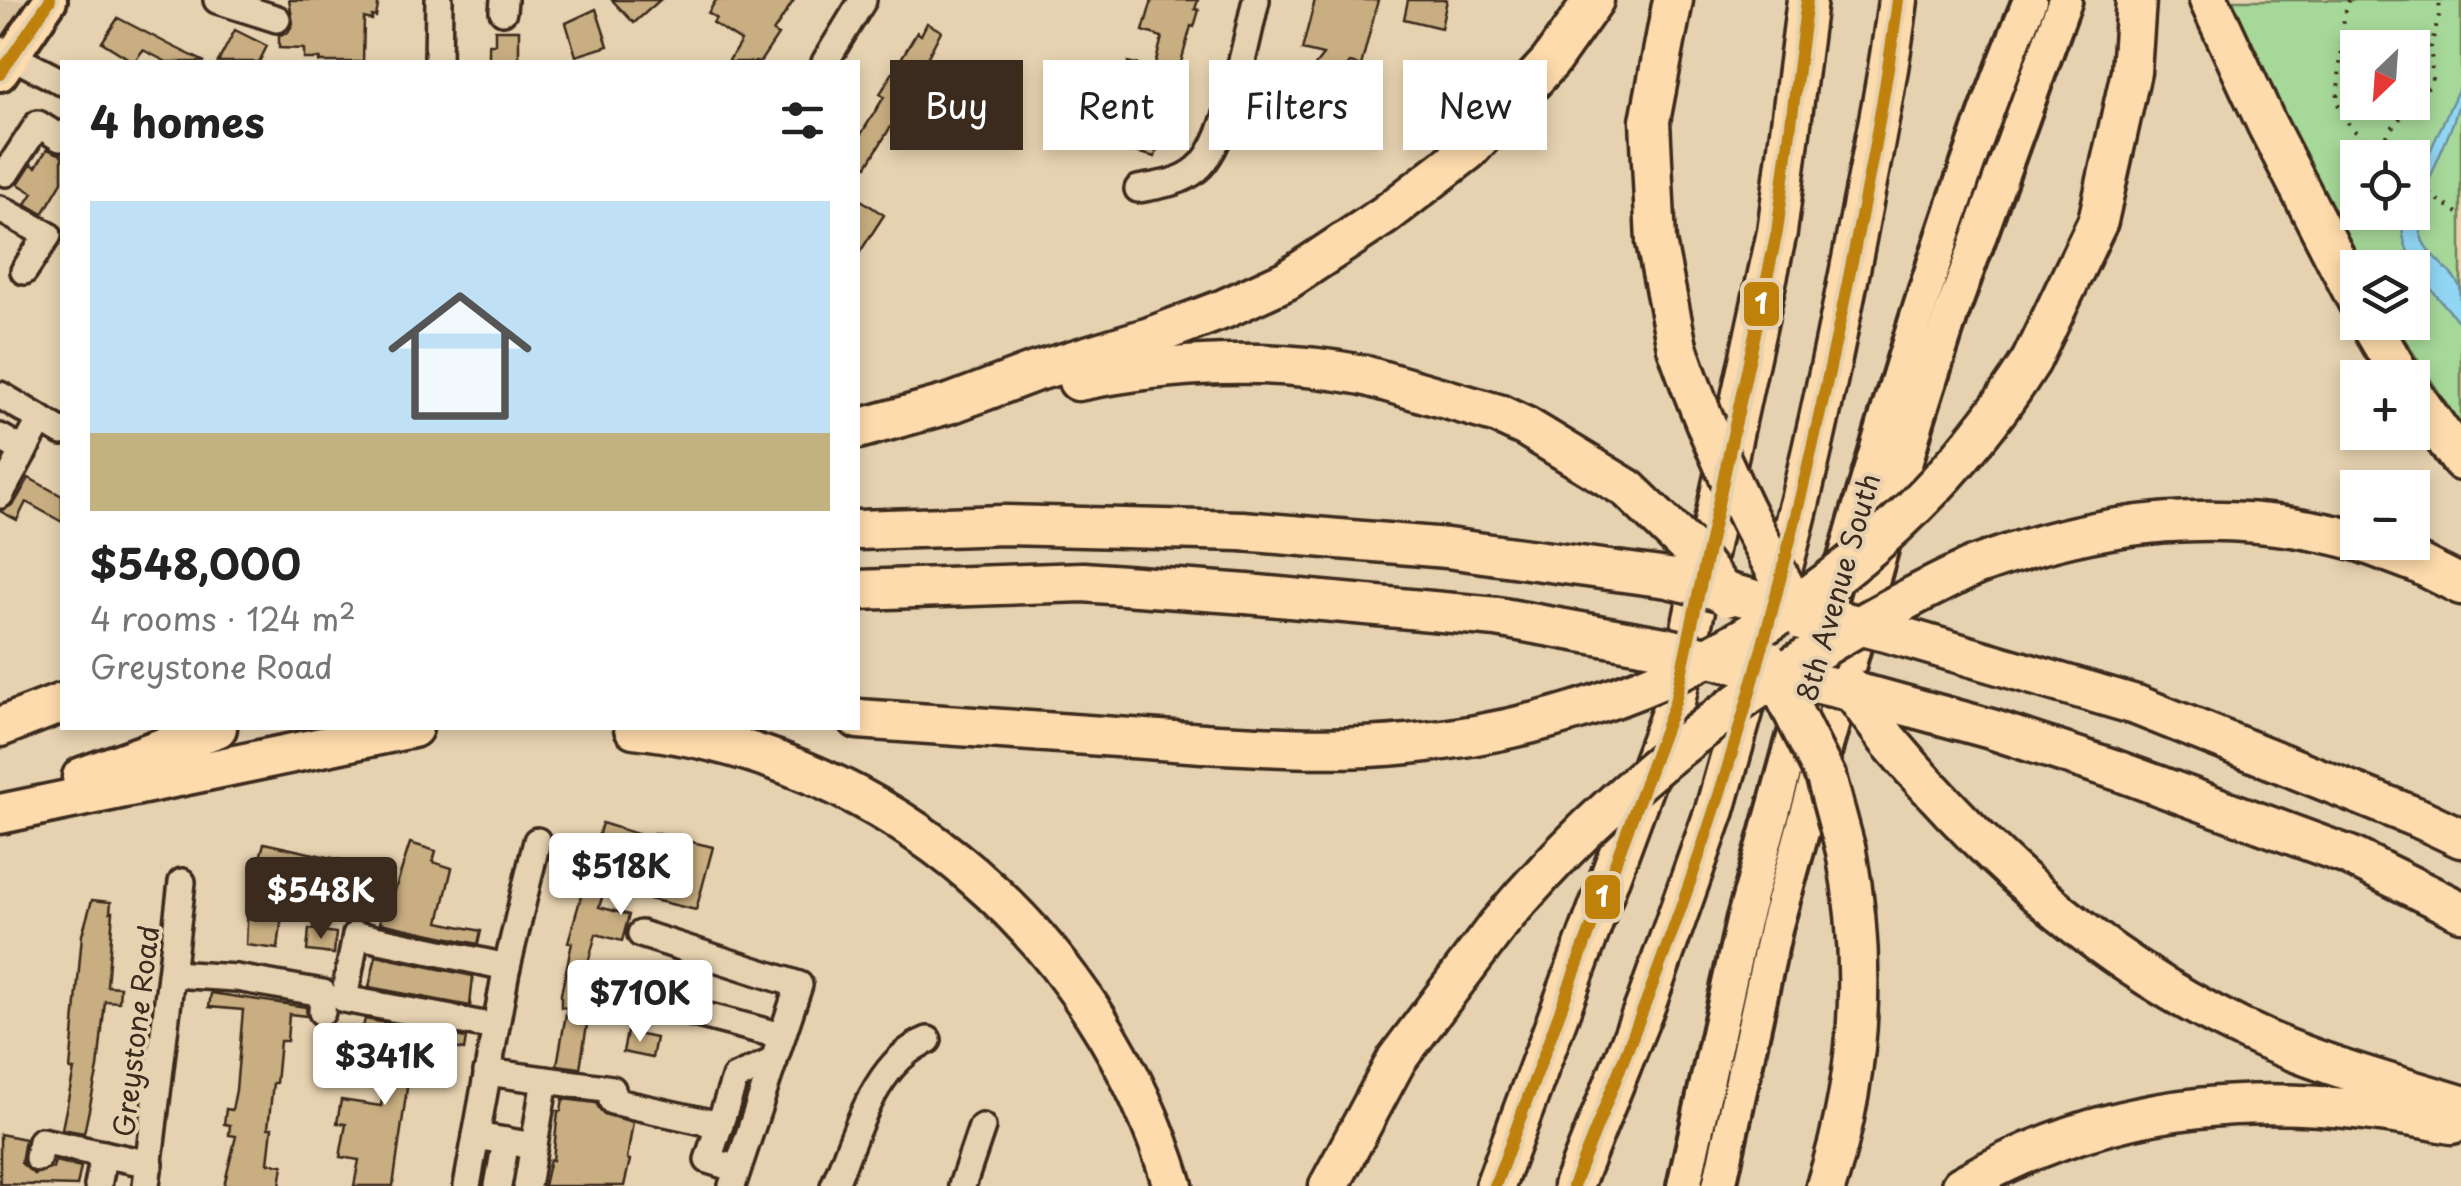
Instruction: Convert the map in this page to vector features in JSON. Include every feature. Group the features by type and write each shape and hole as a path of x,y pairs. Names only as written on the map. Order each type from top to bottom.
{"highway":[{"path":"860,428 1147,338 1288,280 1384,215 1468,151 1550,62 1594,0"},
{"path":"1673,0 1650,121 1656,242 1677,348 1708,433 1772,566 1830,662 1888,740 1951,812 2007,868 2086,936 2134,970 2268,1041 2461,1105"},
{"path":"1495,1186 1675,702 1776,232 1807,0"},
{"path":"1573,1186 1646,1004 1715,810 1792,539 1834,349 1891,59 1898,0"},
{"path":"860,719 1203,743 1342,748 1444,740 1538,722 1650,685 1759,630 1873,547 1958,461 2031,362 2098,221 2132,72 2136,0"},
{"path":"2210,0 2266,125 2340,267"},
{"path":"952,402 1018,394 1164,366 1274,363 1363,375 1498,414 1628,489 1691,550 1744,618 1826,777 1846,851 1855,906 1858,1019 1848,1105 1826,1186"},
{"path":"2430,418 2461,461"},
{"path":"1329,1186 1397,1059 1496,926 1563,850 1618,796 1706,724 1830,641 1976,566 2078,533 2172,519 2263,522 2340,538"},
{"path":"860,530 1004,525 1242,530 1447,548 1668,578 1886,632 2136,705 2461,838"},
{"path":"2406,560 2461,585"},
{"path":"860,590 1083,582 1497,618 1664,647 1878,698 1991,729 2113,769 2350,856 2461,910"},
{"path":"0,727 59,703"},
{"path":"0,810 212,730"},
{"path":"0,810 403,730"},
{"path":"646,730 706,740 769,758 845,790 904,824 962,866 1010,910 1064,970 1108,1034 1152,1122 1173,1186"},
{"path":"1961,1186 2009,1161 2090,1130 2196,1108 2308,1103 2461,1126"}],"main road":[{"path":"4,60 50,0"},
{"name":"8th Avenue South","path":"1684,1186 1743,920 1885,414 1919,307 2030,0"},
{"name":"8th Avenue South","path":"1719,1186 1776,925 1918,418 2064,0"}],"street":[{"path":"217,0 266,11"},
{"path":"438,60 439,0"},
{"path":"827,60 862,0"},
{"path":"1138,189 1179,180 1197,170 1209,155 1229,104 1256,0"},
{"path":"4,60 60,81"},
{"path":"6,173 38,124 60,138"},
{"path":"0,209 48,235 24,272"},
{"path":"0,395 52,426 24,450 0,495"},
{"path":"0,437 24,450"},
{"path":"466,1186 507,966 537,841"},
{"name":"Greystone Road","path":"148,1175 182,882"},
{"path":"495,1027 344,999 356,934 507,966"},
{"path":"642,934 799,984 774,1062 735,1178 708,1160 735,1078 774,1062"},
{"path":"172,974 236,978 323,991"},
{"path":"622,994 782,1036"},
{"path":"834,1186 886,1076 904,1055 928,1040"},
{"path":"487,1072 612,1090 612,1101 720,1125"},
{"path":"527,1186 546,1080"},
{"path":"962,1186 982,1128"},
{"path":"476,1136 534,1146"},
{"path":"38,1158 41,1141 104,1154 148,1175"},
{"path":"498,1186 506,1141"},
{"path":"98,1186 104,1154"}],"path":[{"path":"2350,0 2344,17 2337,102 2349,125 2364,140"},
{"path":"2386,140 2389,131 2432,82 2431,46 2439,19 2439,0"},
{"path":"2430,194 2461,214"}],"shaded area":[{"path":"0,0 50,0 0,50"}],"green space":[{"path":"2232,0 2461,0 2461,426 2430,378 2430,360 2418,360 2405,340 2430,340 2430,250 2354,250 2344,230 2430,230 2430,140 2340,140 2340,223 2293,133"}],"water":[{"path":"2461,83 2454,120 2430,178 2430,151"},
{"path":"2402,230 2420,230 2429,250 2407,250"},
{"path":"2430,252 2460,287 2461,325 2430,287"}],"building":[{"path":"289,0 379,0 376,17 364,18 363,60 304,59 304,49 279,48 279,35 288,33 293,23"},
{"path":"612,0 660,0 634,23"},
{"path":"716,0 794,0 773,32 778,35 761,60 729,60 741,41 713,23 716,18 708,13"},
{"path":"1152,0 1198,0 1195,9 1199,10 1182,60 1156,60 1162,37 1143,31"},
{"path":"1315,0 1378,0 1363,60 1319,60 1323,55 1302,50"},
{"path":"1408,0 1447,0 1441,28 1404,19"},
{"path":"596,9 608,46 576,56 566,23"},
{"path":"118,18 201,60 163,60 143,50 131,60 102,42"},
{"path":"927,23 941,31 926,60 900,60 917,32 921,35"},
{"path":"235,30 267,46 260,60 219,60"},
{"path":"495,30 519,30 519,60 489,60 489,44 495,44"},
{"path":"890,77 890,128 867,166 860,161 860,136 884,97 880,94"},
{"path":"47,149 60,154 60,185 43,214 26,204 33,193 18,184 31,164 36,167"},
{"path":"1132,150 1157,150 1155,157"},
{"path":"860,199 884,215 860,252"},
{"path":"29,478 60,495 60,521 26,502 17,520 0,511 14,504"},
{"path":"602,823 653,839 654,833 713,847 696,910 637,896 647,859 617,850 599,907 629,915 622,941 596,934 588,963 614,968 605,991 604,1016 589,1012 580,1068 557,1065 567,1008 561,1007 561,994 572,943 568,942"},
{"path":"264,843 350,862 343,901 285,890 278,949 246,945 248,904"},
{"path":"410,843 436,851 433,862 452,868 439,922 481,931 478,944 380,923 382,911 388,912"},
{"path":"92,900 111,902 107,986 120,987 119,1002 105,1001 98,1068 84,1133 62,1129 74,1070 70,1070 82,935"},
{"path":"309,929 336,933 334,954 307,951"},
{"path":"376,956 473,976 470,1006 369,987"},
{"path":"211,993 306,1007 307,1016 289,1014 287,1041 280,1041 273,1083 268,1163 283,1165 280,1186 224,1186 236,1136 229,1135 230,1125 224,1124 226,1109 232,1110 236,1090 243,1010 209,1007"},
{"path":"365,1019 466,1038 464,1050 414,1039 393,1186 354,1186 359,1160 340,1157 346,1124 337,1123 341,1100 381,1106 392,1034 363,1027"},
{"path":"627,1032 656,1038 652,1058 623,1052"},
{"path":"563,1099 596,1103 603,1114 633,1122 624,1186 544,1186 550,1159 553,1160"},
{"path":"0,1134 25,1139 21,1163 34,1174 53,1168 55,1161 81,1167 77,1186 0,1184"}],"transit line":[{"name":"1","path":"0,74 50,0"},
{"name":"1","path":"1495,1186 1675,702 1777,232 1807,0"},
{"name":"1","path":"1573,1186 1698,858 1766,634 1837,335 1898,0"}]}
